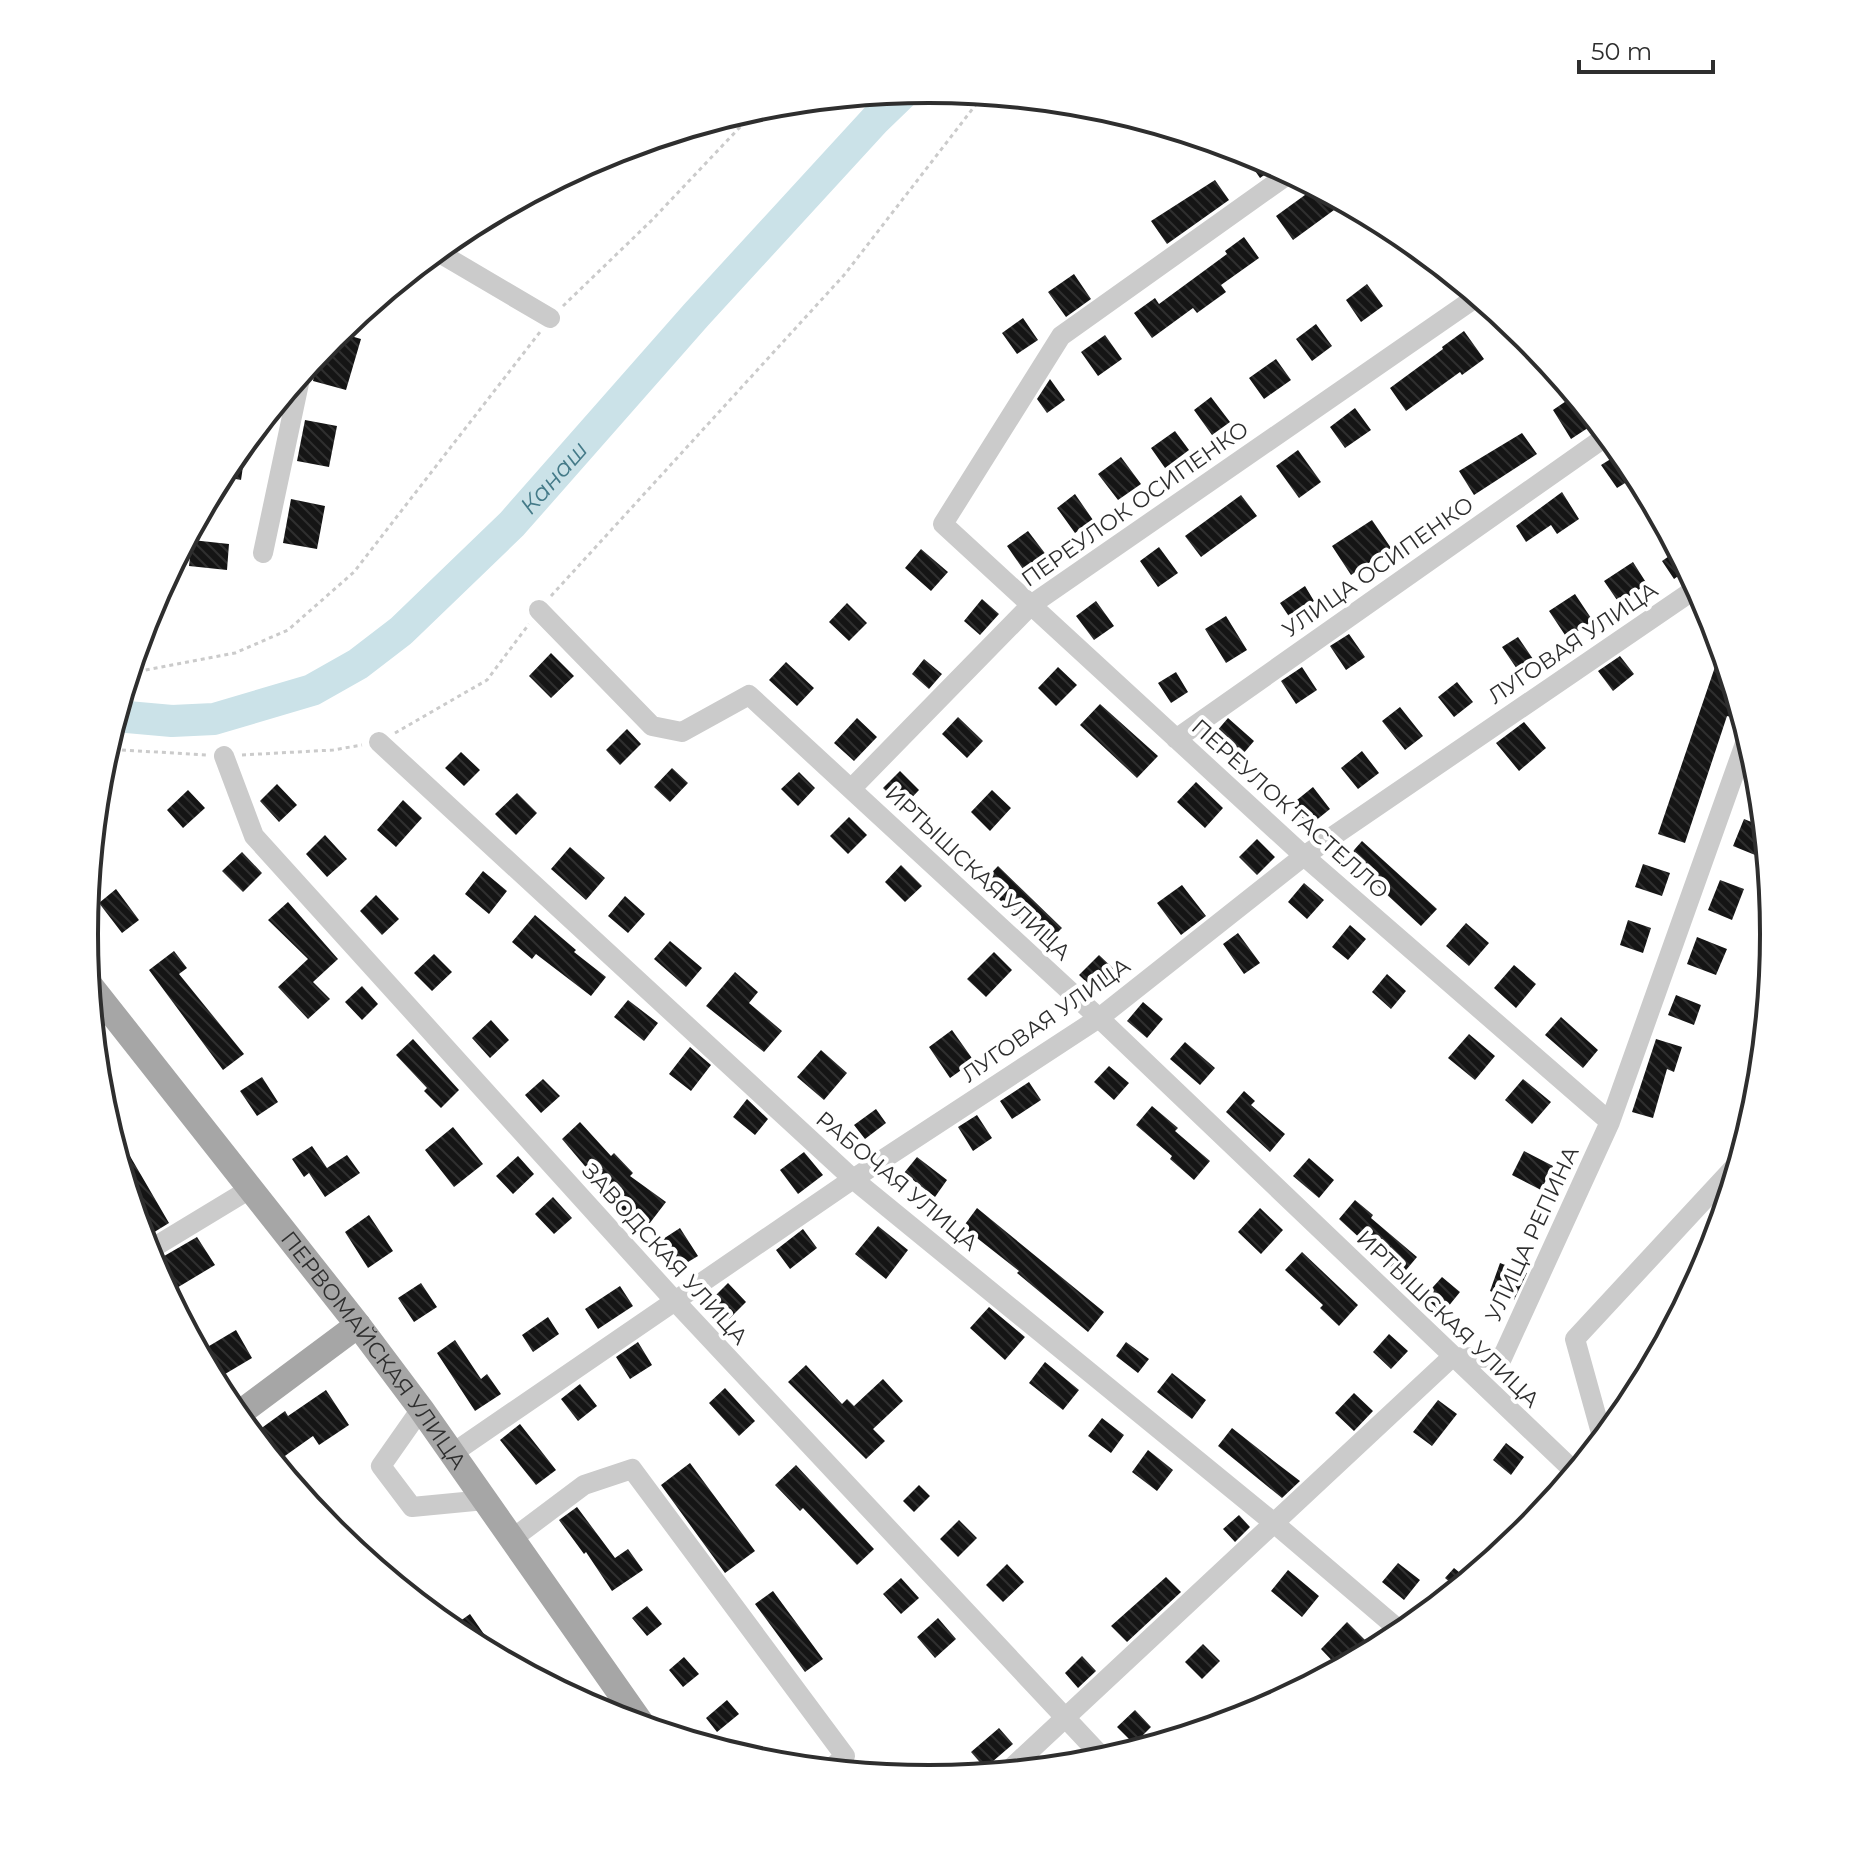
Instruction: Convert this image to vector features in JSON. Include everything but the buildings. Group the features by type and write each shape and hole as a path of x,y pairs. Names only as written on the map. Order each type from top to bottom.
{"main road":[{"name":"ПЕРВОМАЙСКАЯ УЛИЦА","path":"101,999 421,1409 633,1711"},
{"path":"247,1408 358,1325"}],"street":[{"name":"ПЕРЕУЛОК ГАСТЕЛЛО","path":"1279,181 1061,336 943,524 1304,856 1610,1122"},
{"path":"447,258 550,318"},
{"name":"ПЕРЕУЛОК ОСИПЕНКО","path":"851,789 1031,605 1469,302"},
{"path":"263,553 296,395"},
{"name":"УЛИЦА ОСИПЕНКО","path":"1176,739 1599,442"},
{"name":"ЛУГОВАЯ УЛИЦА","path":"453,1453 853,1179 1099,1018 1304,856 1688,594"},
{"name":"ИРТЫШСКАЯ УЛИЦА","path":"539,610 652,726 682,732 749,695 1099,1018 1569,1466"},
{"name":"РАБОЧАЯ УЛИЦА","path":"379,742 853,1179 1274,1523 1393,1625"},
{"name":"УЛИЦА РЕПИНА","path":"1452,1357 1502,1358 1610,1122 1741,755"},
{"name":"ЗАВОДСКАЯ УЛИЦА","path":"224,756 254,836 674,1300 1095,1749"},
{"path":"1599,1427 1575,1339 1724,1178"},
{"path":"158,1245 250,1189"},
{"path":"1019,1761 1452,1357"},
{"path":"421,1409 381,1466 412,1507 485,1500"},
{"path":"512,1539 584,1485 632,1469 845,1756 840,1761"}],"path":[{"path":"119,750 224,756 333,750 379,742 487,680 539,610 845,274 976,105"},
{"path":"141,671 235,653 288,630 354,572 550,318 652,220 742,125"}],"waterway":[{"name":"Канаш","path":"127,717 172,721 214,719 312,690 358,664 401,631 512,524 696,315 891,104"}]}
